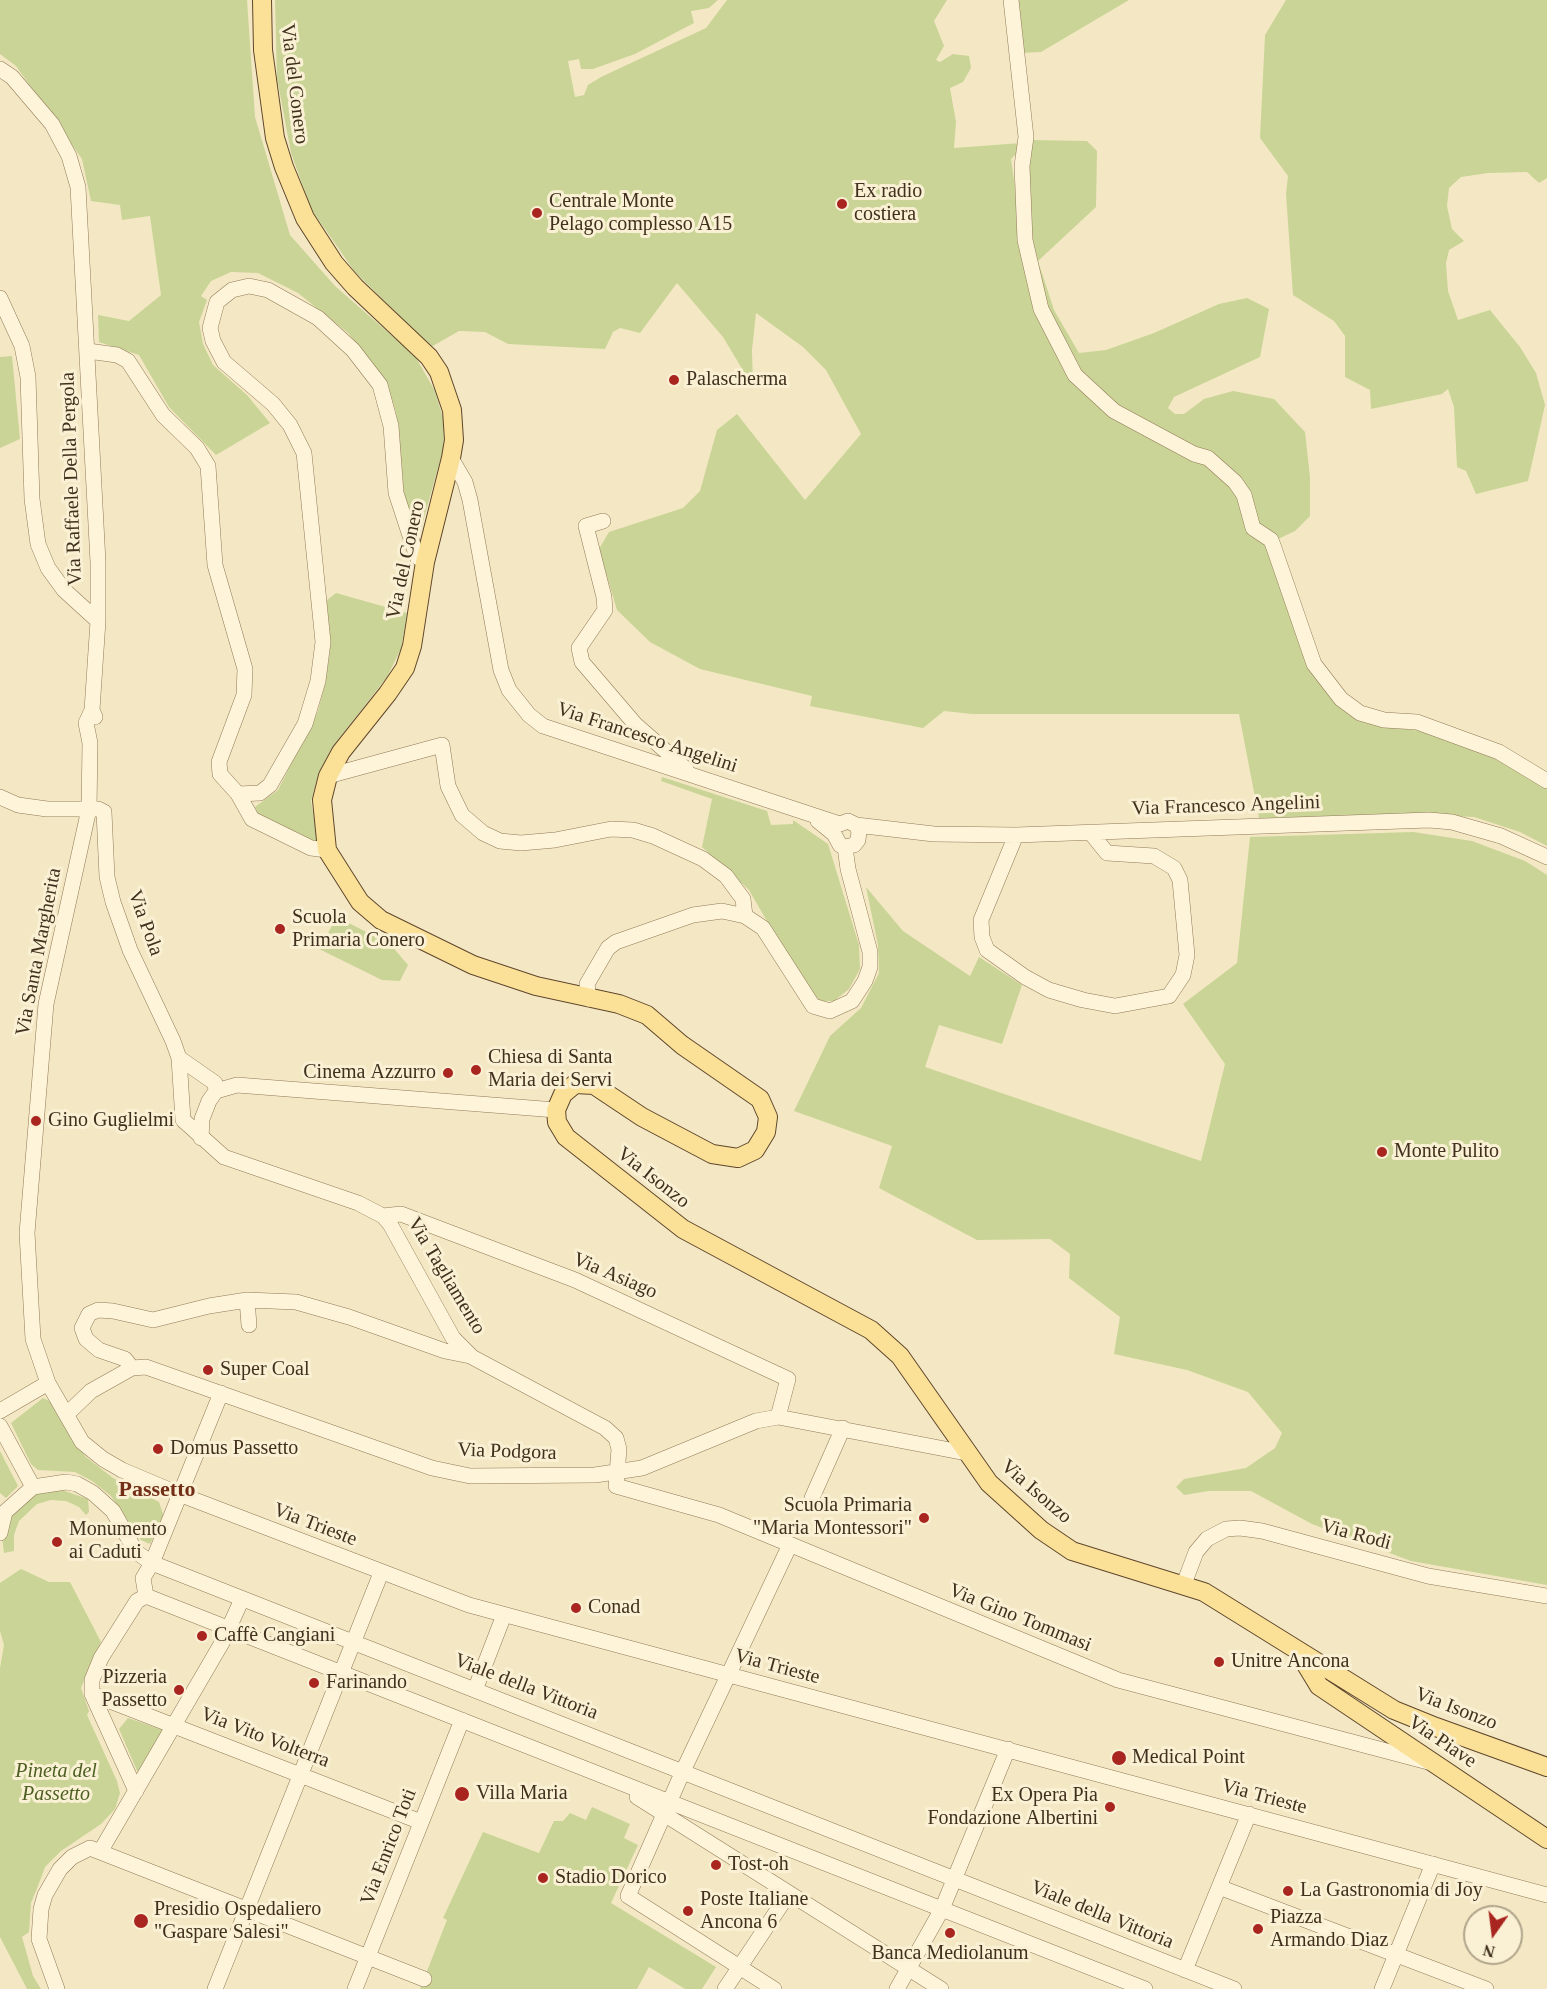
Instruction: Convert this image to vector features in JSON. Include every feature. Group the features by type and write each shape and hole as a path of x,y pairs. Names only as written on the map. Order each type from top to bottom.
{"main road":[{"name":"Via del Conero","path":"262,0 263,50 271,117 284,167 296,198 317,239 334,263 355,287 415,342 439,372 452,410 454,440 451,458 425,562 412,646 405,668 393,687 341,752 328,776 322,800 322,850 360,902 381,921 468,964 536,986 619,1004 646,1015 682,1045 760,1099 768,1117 766,1132 755,1150 746,1156 727,1158 712,1154 642,1117 611,1095 584,1083 575,1084 562,1094 556,1110"},
{"name":"Via Isonzo","path":"556,1110 557,1122 566,1137 683,1229 871,1330 916,1374 966,1453 989,1484 1041,1530 1072,1551 1115,1566 1184,1584 1219,1600 1394,1710 1547,1767"},
{"name":"Via Piave","path":"1296,1648 1319,1686 1547,1839"},
{"path":"1319,1686 1319,1674 1330,1670"}],"street":[{"path":"1011,0 1026,137 1022,166 1025,240 1041,309 1075,375 1114,411 1194,454 1208,458 1235,482 1244,495 1253,528 1271,540 1314,664 1341,699 1360,713 1384,720 1417,722 1499,752 1547,781"},
{"path":"0,69 12,77 51,124 69,156 78,187 88,351"},
{"path":"238,794 260,793 270,785 305,724 318,681 323,642 304,453 290,425 273,404 224,362 213,341 210,328 217,302 232,290 249,286 268,290 318,318 353,350 380,385 391,426 396,493 417,557 425,562"},
{"path":"0,298 6,323 22,346 28,376 32,499 38,544 48,568 64,590 98,621"},
{"name":"Via Raffaele Della Pergola","path":"98,621 88,351 117,355 128,361 163,415 197,448 208,466 215,565 245,669 244,695 219,762 220,774 238,794 252,819 322,850"},
{"name":"Via Francesco Angelini","path":"451,458 465,482 470,500 501,670 509,690 529,715 543,726 808,814 837,829 848,821 858,831 901,830 952,835 1016,835 1429,820 1452,822 1501,836 1547,857"},
{"path":"603,521 586,526 605,609 579,648 582,662 635,724 658,746 696,776"},
{"name":"Via Santa Margherita","path":"48,1383 33,1339 27,1233 46,1004 89,809 90,743 86,723 92,710 98,621"},
{"path":"635,724 641,737 641,758"},
{"path":"328,776 442,745 448,786 462,815 483,833 500,841 521,843 555,840 610,829 633,830 653,836 703,859 726,876 743,899 745,916"},
{"path":"641,758 658,746"},
{"path":"0,797 18,805 47,809 89,809"},
{"name":"Via Pola","path":"89,809 104,812 107,877 113,902 130,950 165,1021 179,1058"},
{"path":"837,829 837,842 845,847 854,845 858,831"},
{"path":"1016,835 981,920 982,937 987,950 1025,977 1049,990 1083,1000 1115,1006 1169,996 1183,975 1187,955 1180,880 1174,868 1154,856 1107,852 1090,832"},
{"path":"589,999 587,984 602,957 616,942 693,915 722,911 745,916 763,928 813,1006 830,1011 852,1001 865,981 870,967 870,952 848,869 845,847"},
{"path":"179,1058 189,1062 215,1083 216,1091 205,1108 201,1138"},
{"name":"Via Tagliamento","path":"179,1058 183,1120 201,1138 224,1156 373,1209 383,1216 390,1224 453,1338 472,1357 605,1428 616,1438 619,1449 617,1472"},
{"path":"216,1091 237,1085 556,1110"},
{"name":"Via Asiago","path":"383,1216 401,1214 574,1280 788,1379 778,1417"},
{"path":"67,1414 91,1391 132,1368 124,1359 99,1350 86,1339 82,1328 90,1314 98,1310 153,1320 209,1306 247,1300 296,1302 349,1317 445,1352 472,1357"},
{"path":"247,1300 249,1325"},
{"name":"Via Podgora","path":"132,1368 146,1367 441,1470 470,1476 595,1475 642,1468 756,1421 778,1417 966,1453"},
{"path":"0,1411 48,1383"},
{"name":"Via Trieste","path":"48,1383 82,1442 103,1459 122,1470 436,1595 728,1676 1008,1749 1547,1895"},
{"path":"146,1596 143,1578 152,1563 221,1393"},
{"path":"0,1426 33,1487"},
{"path":"812,1497 843,1428"},
{"name":"Via Gino Tommasi","path":"617,1472 616,1486 719,1515 1118,1680 1431,1763"},
{"path":"0,1533 2,1508 33,1487 66,1482 77,1484 93,1493 113,1511 136,1552 152,1563"},
{"name":"Via Rodi","path":"1184,1584 1196,1552 1207,1539 1226,1529 1240,1528 1428,1576 1547,1596"},
{"path":"774,1989 628,1896 683,1771 787,1551"},
{"name":"Viale della Vittoria","path":"152,1563 1234,1989"},
{"path":"215,1989 381,1573"},
{"path":"135,1791 92,1694 92,1680 101,1658 136,1600 146,1596 462,1720 615,1783 668,1809 942,1909 1145,1989"},
{"path":"100,1852 230,1629 242,1599"},
{"path":"475,1690 504,1615"},
{"name":"Via Vito Volterra","path":"92,1694 422,1822"},
{"name":"Via Enrico Toti","path":"355,1989 462,1720"},
{"path":"897,1989 956,1880 1008,1749"},
{"path":"668,1809 789,1893 941,1989"},
{"path":"1185,1970 1249,1814"},
{"path":"57,1989 39,1939 38,1923 45,1895 60,1869 72,1857 90,1848 424,1979"},
{"path":"1382,1989 1433,1864"},
{"path":"1219,1887 1486,1989"},
{"path":"725,1989 789,1893"}],"green space":[{"path":"0,0 247,0 255,117 290,235 335,286 415,356 435,391 443,418 444,447 418,539 404,493 396,412 386,381 348,333 298,293 258,273 231,272 211,281 201,296 207,300 199,322 203,344 213,365 247,395 270,423 216,455 169,407 139,355 99,342 98,315 129,321 161,295 150,216 122,220 120,205 91,201 82,159 16,66 0,54"},
{"path":"275,0 718,0 709,8 691,11 694,23 635,54 593,69 581,69 579,59 568,61 575,97 584,95 588,85 601,77 706,28 727,0 947,0 934,21 944,46 936,60 940,62 953,54 969,56 971,68 963,82 950,88 956,122 954,148 1021,143 1018,152 1011,159 1020,222 1023,167 1031,140 1087,141 1097,151 1096,207 1038,261 1054,310 1079,353 1106,350 1154,333 1219,304 1247,298 1269,309 1260,357 1174,397 1168,408 1175,414 1184,414 1204,399 1233,391 1274,399 1305,432 1310,477 1310,516 1295,531 1278,539 1325,686 1371,724 1426,732 1477,749 1539,781 1547,788 1547,846 1520,832 1474,817 1431,815 1259,818 1239,714 972,714 944,711 923,728 810,706 812,696 700,669 650,642 617,610 599,549 609,532 683,508 700,491 717,430 737,414 805,500 861,434 826,370 803,347 756,313 752,350 753,387 723,337 677,283 640,333 620,328 613,332 605,349 508,344 485,332 459,331 431,347 355,272 311,209 291,153 277,78"},
{"path":"1019,0 1129,0 1041,52 1020,53"},
{"path":"1286,0 1547,0 1547,178 1539,183 1527,172 1488,173 1461,177 1449,188 1447,206 1452,229 1464,241 1449,250 1446,263 1448,291 1458,320 1490,310 1520,347 1536,373 1545,405 1528,481 1476,494 1466,471 1457,467 1454,407 1448,389 1442,394 1371,409 1370,390 1345,377 1345,336 1334,321 1293,295 1286,194 1288,176 1260,138 1265,35"},
{"path":"12,356 20,439 0,448 0,357"},
{"path":"336,593 407,613 401,649 387,677 333,746 319,772 311,801 318,842 313,843 260,821 255,807 278,790 318,711 330,651 326,601"},
{"path":"662,777 767,811 771,825 793,824 793,820 828,844 859,945 860,969 849,989 834,1001 821,1001 805,987 749,890 702,847 712,799 661,781"},
{"path":"1413,832 1472,841 1525,861 1547,875 1547,1585 1411,1561 1312,1524 1251,1491 1209,1491 1184,1495 1176,1487 1184,1479 1246,1468 1275,1448 1282,1433 1248,1392 1187,1370 1114,1354 1120,1317 1069,1278 1070,1254 1050,1239 977,1240 879,1188 892,1146 794,1111 830,1036 861,1008 879,973 878,945 866,887 903,931 970,976 979,957 1022,985 1002,1044 939,1025 925,1067 1201,1161 1225,1064 1183,1004 1237,963 1250,837"},
{"path":"337,917 390,944 408,965 400,981 382,980 319,949"},
{"path":"43,1398 51,1402 73,1440 86,1457 113,1478 159,1502 164,1517 150,1544 141,1540 111,1496 92,1481 75,1472 38,1470 31,1464 11,1423"},
{"path":"0,1451 18,1486 6,1498 0,1493"},
{"path":"59,1489 88,1499 89,1512 86,1515 79,1507 66,1501 51,1500 37,1504 19,1521 14,1535 14,1551 4,1553 2,1537 10,1514 31,1495"},
{"name":"Pineta del Passetto","path":"21,1569 49,1582 70,1582 101,1642 81,1688 89,1711 87,1715 117,1781 120,1793 115,1809 101,1824 61,1851 45,1867 31,1903 29,1932 22,1937 33,1976 41,1989 27,1989 0,1937 0,1668 4,1645 0,1631 0,1583"},
{"path":"128,1718 163,1730 138,1773 119,1729"},
{"name":"Stadio Dorico","path":"592,1807 630,1824 624,1838 638,1845 611,1903 716,1967 702,1989 685,1989 649,1967 637,1989 420,1989 447,1920 443,1918 483,1832 539,1853 554,1821 563,1821 570,1813 586,1820"}],"place":[{"name":"Ex radio costiera","path":"842,204"},
{"name":"Centrale Monte Pelago complesso A15","path":"537,213"},
{"name":"Palascherma","path":"674,380"},
{"name":"Scuola Primaria Conero","path":"280,929"},
{"name":"Chiesa di Santa Maria dei Servi","path":"476,1070"},
{"name":"Cinema Azzurro","path":"448,1073"},
{"name":"Gino Guglielmi","path":"36,1121"},
{"name":"Monte Pulito","path":"1382,1152"},
{"name":"Super Coal","path":"208,1370"},
{"name":"Domus Passetto","path":"158,1449"},
{"name":"Scuola Primaria \"Maria Montessori\"","path":"924,1518"},
{"name":"Monumento ai Caduti","path":"57,1542"},
{"name":"Conad","path":"576,1608"},
{"name":"Caffè Cangiani","path":"202,1636"},
{"name":"Unitre Ancona","path":"1219,1662"},
{"name":"Farinando","path":"314,1683"},
{"name":"Pizzeria Passetto","path":"179,1690"},
{"name":"Medical Point","path":"1119,1758"},
{"name":"Villa Maria","path":"462,1794"},
{"name":"Ex Opera Pia Fondazione Albertini","path":"1110,1807"},
{"name":"Tost-oh","path":"716,1865"},
{"name":"Stadio Dorico","path":"543,1878"},
{"name":"La Gastronomia di Joy","path":"1288,1891"},
{"name":"Poste Italiane Ancona 6","path":"688,1911"},
{"name":"Presidio Ospedaliero \"Gaspare Salesi\"","path":"141,1921"},
{"name":"Piazza Armando Diaz","path":"1258,1929"},
{"name":"Banca Mediolanum","path":"950,1933"}],"district":[{"name":"Passetto","path":"157,1490"}]}
